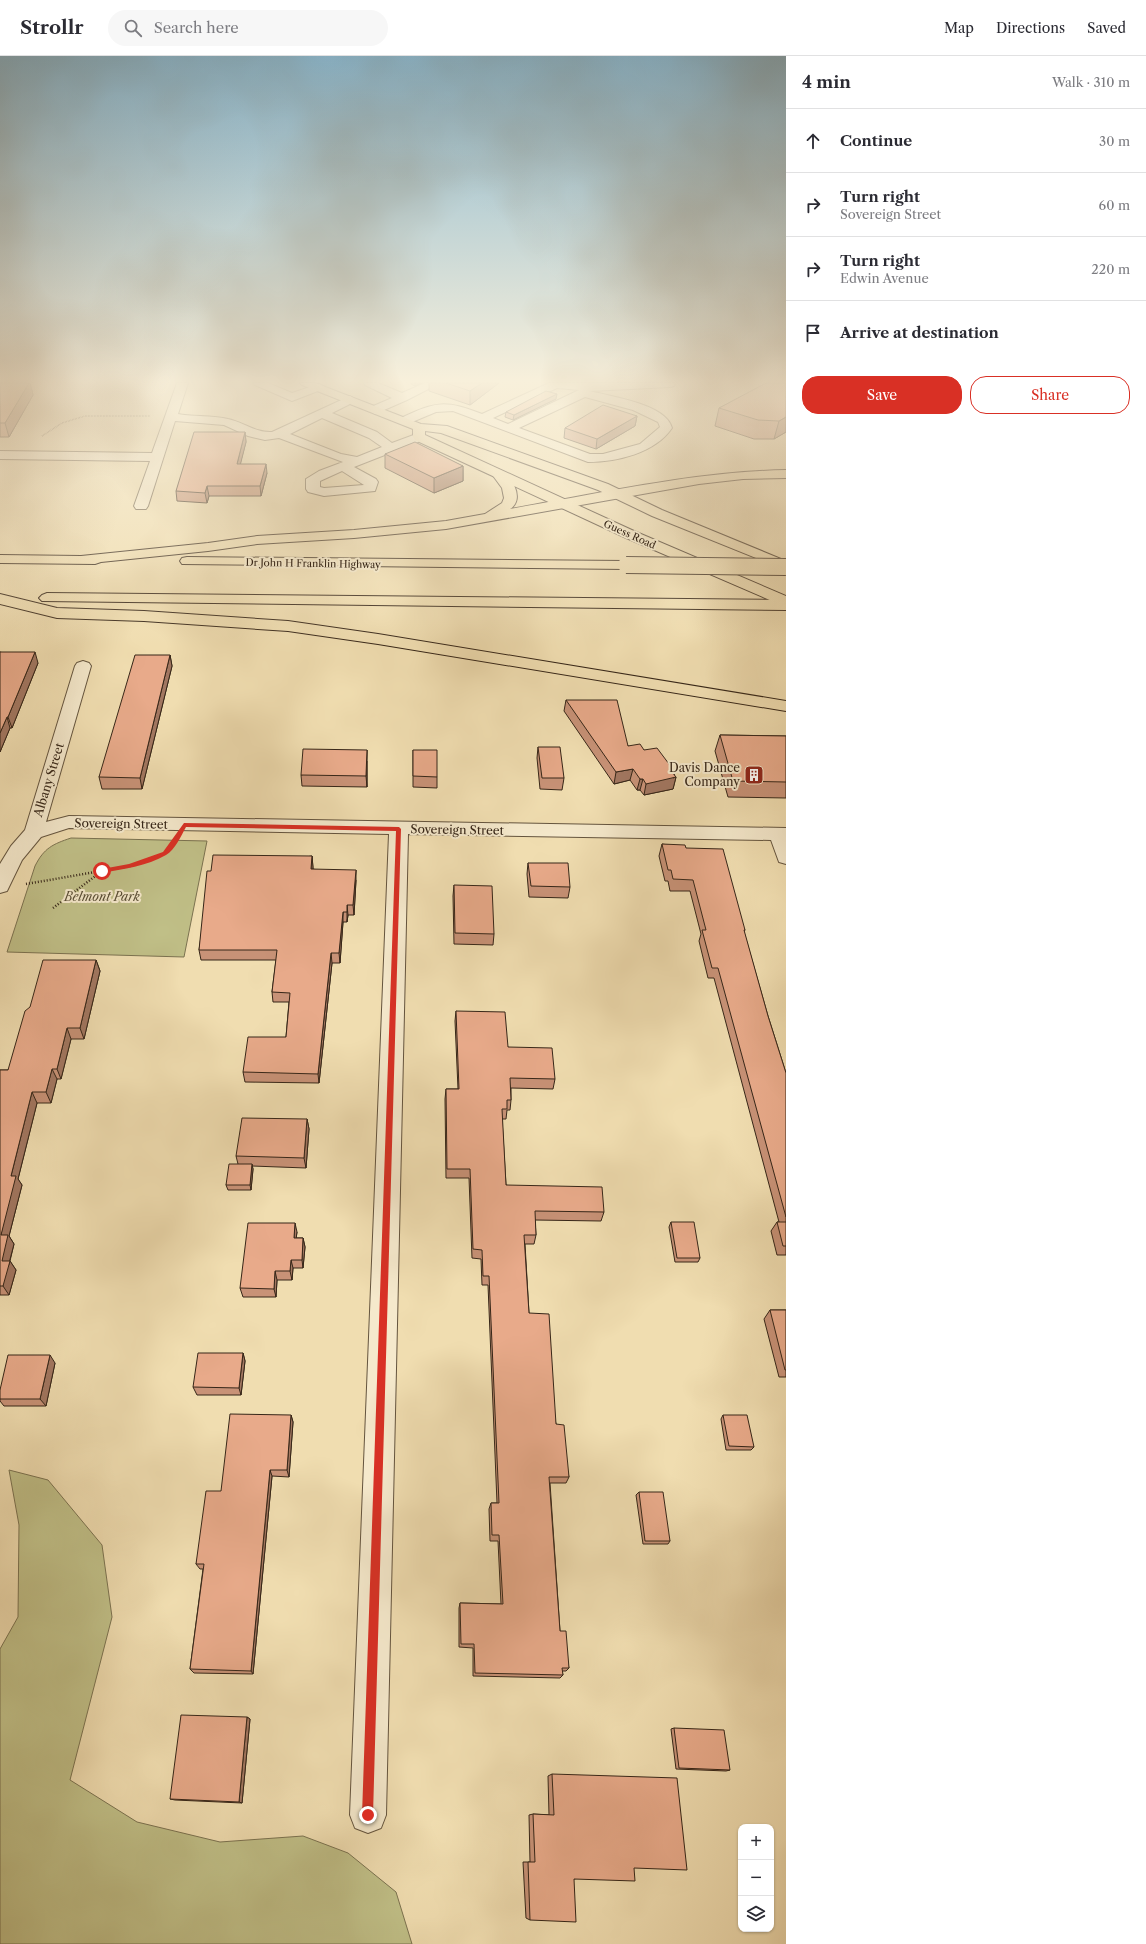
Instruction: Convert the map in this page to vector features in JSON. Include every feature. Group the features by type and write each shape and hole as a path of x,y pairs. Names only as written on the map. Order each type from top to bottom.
{"main road":[{"name":"Guess Road","path":"493,471 786,604"},
{"name":"Guess Road","path":"557,471 617,494 786,566"},
{"path":"487,518 508,505 511,498 509,488 497,473"},
{"path":"80,560 201,548 257,540 354,534 446,525 719,477 786,474"},
{"name":"Dr John H Franklin Highway","path":"0,559 786,566"},
{"path":"0,598 786,604"},
{"path":"0,598 57,613 216,620 295,627 378,639 786,706"}],"street":[{"path":"141,506 152,471"},
{"name":"Albany Street","path":"2,876 19,847 34,832 83,666"},
{"name":"Sovereign Street","path":"34,832 69,822 399,829 782,834"},
{"path":"368,1815 399,829"},
{"path":"782,834 786,857"}],"path":[{"path":"22,885 130,866 165,853 176,840 184,825"},
{"path":"53,908 102,871"}],"green space":[{"name":"Belmont Park","path":"71,838 207,841 184,957 7,952 38,860 46,851 59,842"},
{"path":"9,1470 48,1480 102,1545 112,1617 70,1780 137,1822 220,1842 303,1836 348,1853 396,1892 412,1944 0,1944 0,1649 18,1617 19,1525"}],"building":[{"path":"182,471 264,471 260,486 207,486 205,493 176,491"},
{"path":"420,471 451,471 434,478"},
{"path":"0,652 35,652 0,733"},
{"path":"135,655 170,655 140,778 99,777"},
{"path":"566,700 617,700 628,746 640,744 644,750 657,748 675,772 672,772 676,777 646,784 643,779 640,779 633,769 616,772"},
{"path":"720,735 786,736 786,782 733,781"},
{"path":"538,747 560,747 564,778 542,778"},
{"path":"303,749 367,750 366,776 301,775"},
{"path":"413,750 437,750 437,777 413,776"},
{"path":"662,844 685,845 686,848 723,849 768,1016 786,1073 786,1217 718,968 712,968 702,930 706,930 693,880 673,879 671,870 668,870"},
{"path":"213,855 312,856 311,869 356,870 353,905 347,905 347,912 343,912 339,953 331,953 318,1074 243,1072 248,1037 286,1037 290,993 272,992 277,950 199,950 207,871 211,871"},
{"path":"528,863 568,863 570,887 531,886"},
{"path":"454,885 492,886 494,934 455,933"},
{"path":"43,960 96,960 80,1028 67,1028 57,1069 52,1069 46,1092 32,1092 11,1176 16,1176 1,1235 8,1235 2,1261 10,1261 3,1286 0,1286 0,1070 8,1070 25,1011 30,1007"},
{"path":"456,1011 505,1012 508,1047 552,1048 555,1079 510,1078 511,1100 507,1100 507,1109 502,1109 506,1185 602,1187 604,1212 535,1211 536,1235 524,1235 529,1313 549,1314 556,1424 564,1425 569,1477 549,1477 560,1631 566,1631 569,1668 562,1668 563,1675 475,1673 474,1644 461,1644 460,1603 503,1604 499,1535 492,1535 491,1503 499,1503 489,1276 483,1276 482,1250 473,1249 470,1169 447,1169 446,1089 459,1089"},
{"path":"242,1118 307,1119 304,1158 236,1156"},
{"path":"229,1164 252,1164 250,1185 226,1185"},
{"path":"671,1222 694,1222 700,1258 677,1258"},
{"path":"777,1222 786,1222 786,1246 783,1246"},
{"path":"248,1223 295,1223 294,1238 303,1238 302,1260 291,1260 290,1271 275,1271 274,1289 240,1288"},
{"path":"770,1310 786,1310 786,1370 785,1370"},
{"path":"198,1353 243,1353 239,1388 193,1387"},
{"path":"8,1355 50,1355 40,1399 0,1399 0,1390"},
{"path":"230,1414 291,1415 287,1470 270,1470 251,1671 190,1669 204,1564 196,1564 206,1491 221,1491"},
{"path":"723,1415 747,1415 754,1447 729,1446"},
{"path":"639,1492 663,1492 670,1541 645,1541"},
{"path":"181,1715 247,1717 239,1802 170,1799"},
{"path":"674,1728 724,1730 730,1770 679,1768"},
{"path":"552,1774 677,1778 687,1870 634,1868 635,1881 574,1879 576,1922 530,1920 528,1862 535,1862 533,1814 554,1815"}],"place":[{"name":"Davis Dance Company","path":"754,775"}],"route":[{"path":"102,871 130,866 165,853 176,840 184,825 399,829 368,1815"}]}
